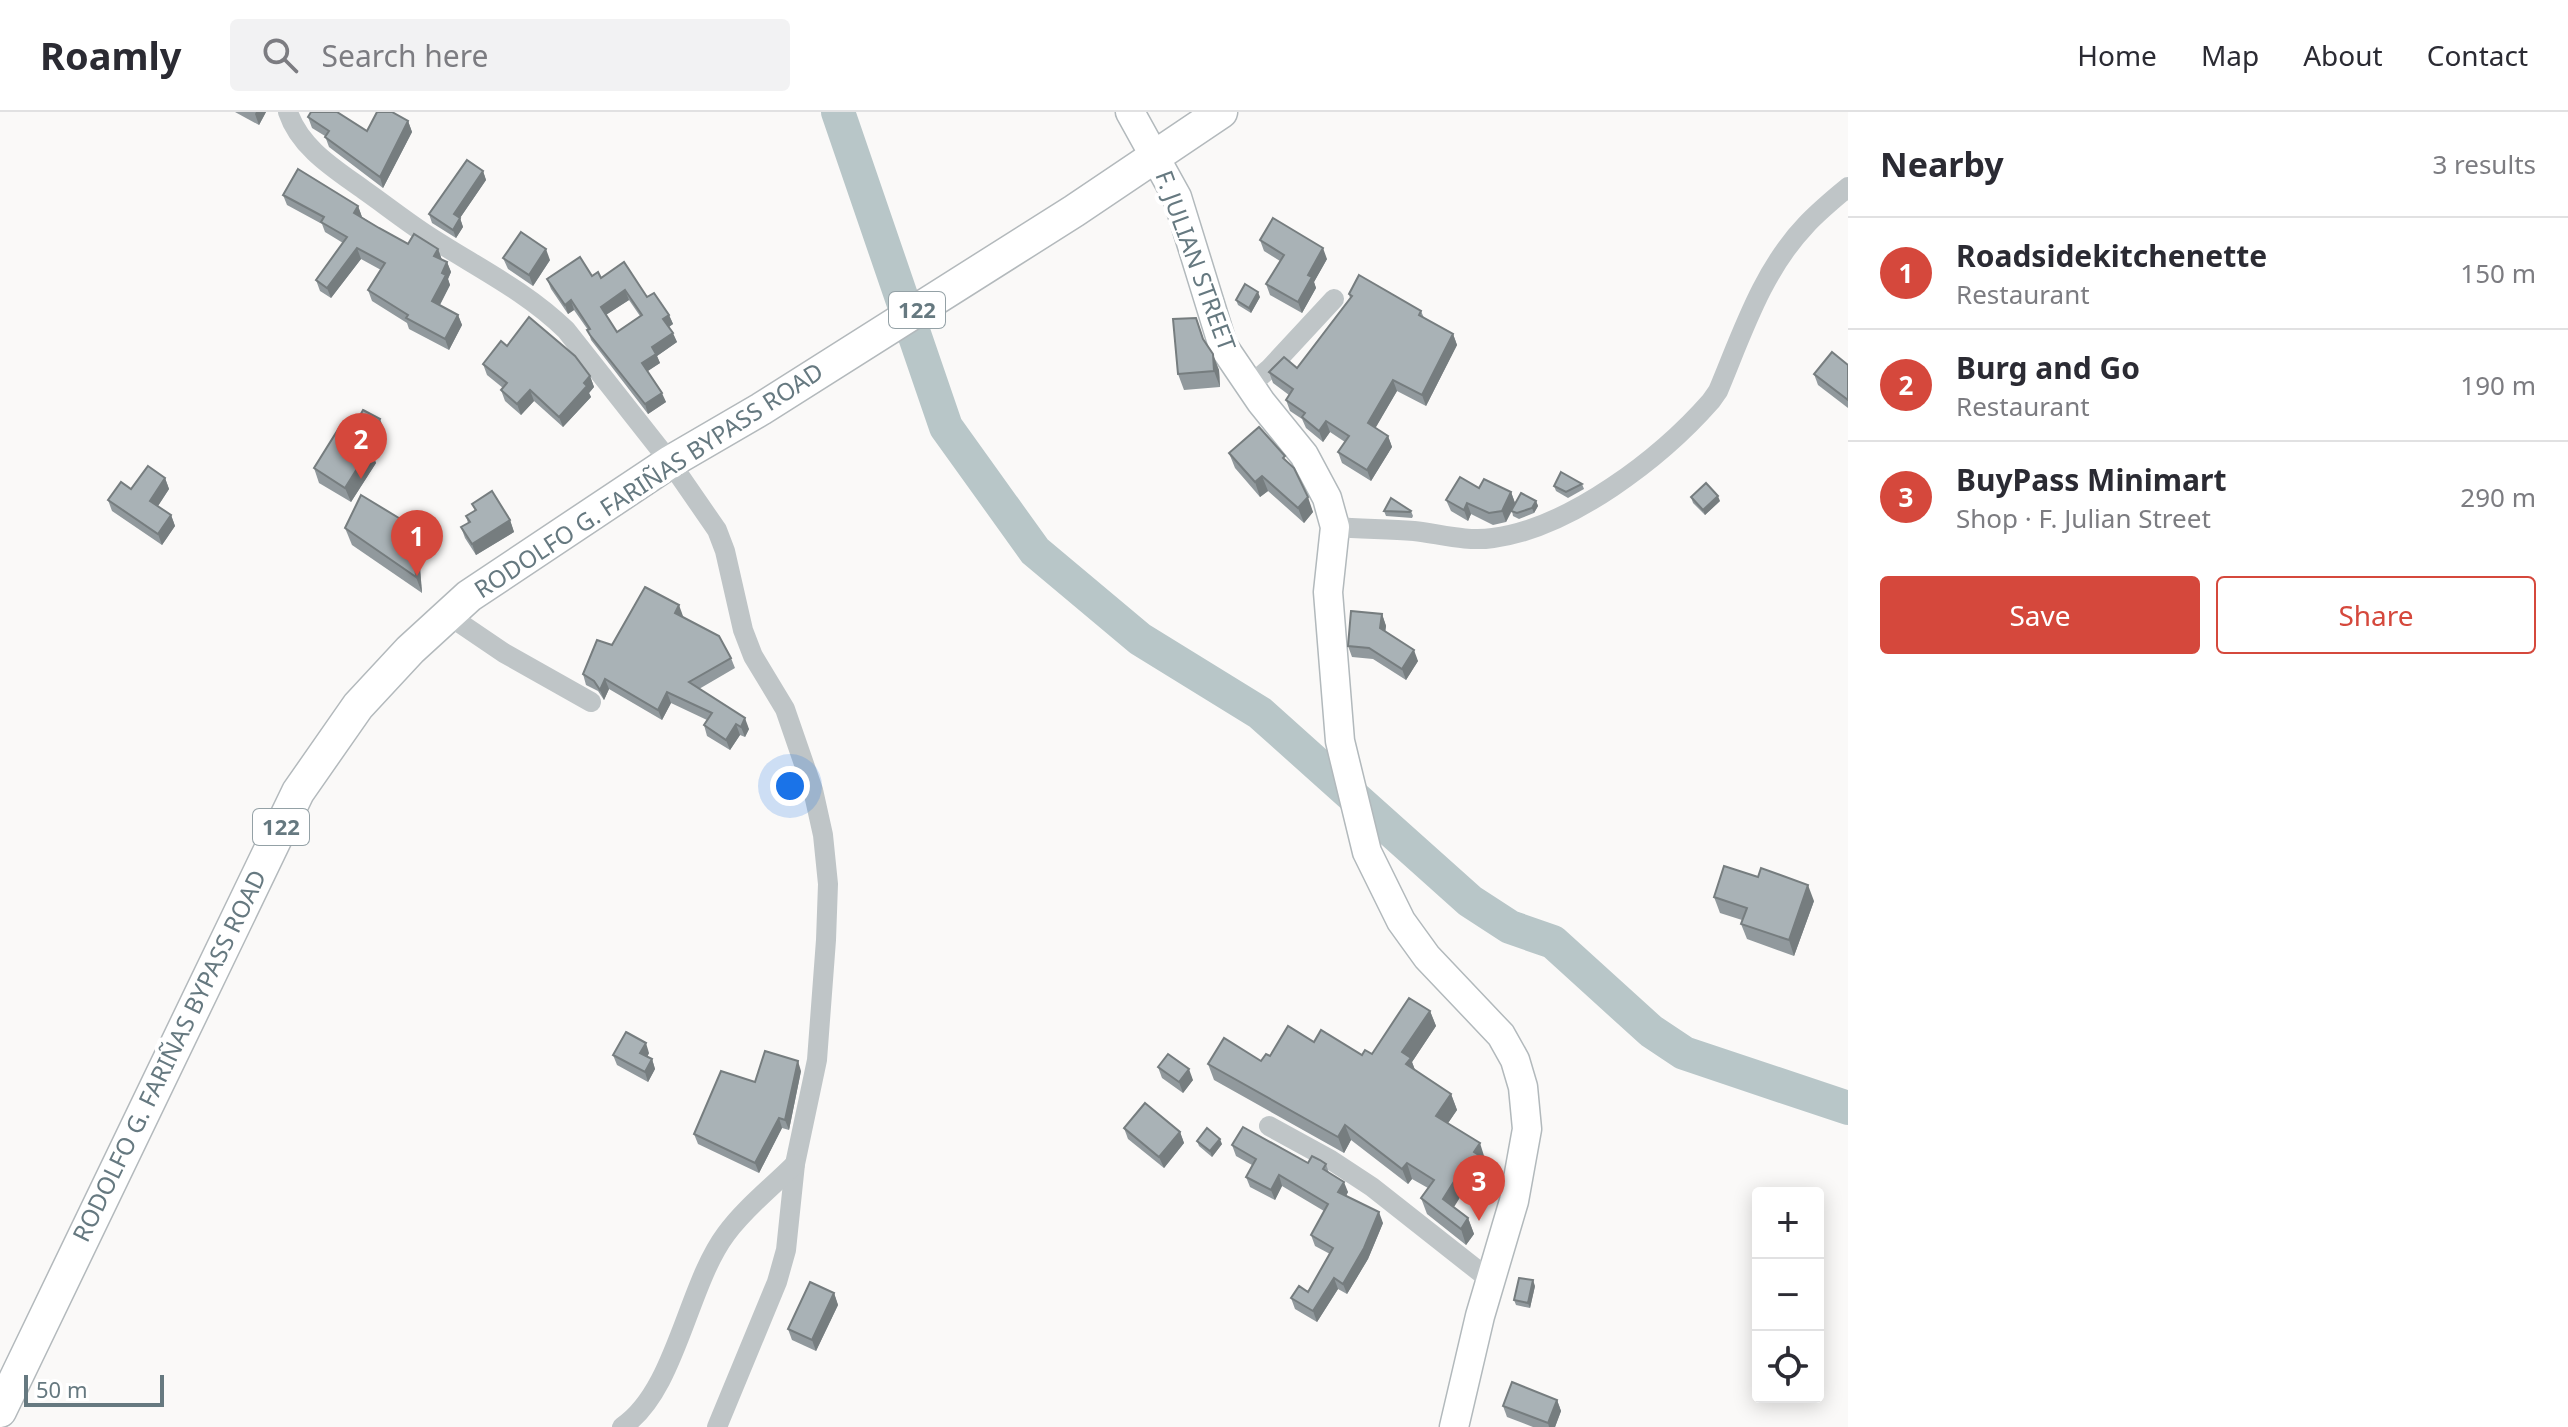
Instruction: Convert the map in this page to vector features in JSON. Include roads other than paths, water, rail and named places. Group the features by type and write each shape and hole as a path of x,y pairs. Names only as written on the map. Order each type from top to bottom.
{"main road":[{"name":"RODOLFO G. FARIÑAS BYPASS ROAD","path":"0,1411 298,792 358,706 410,650 469,596 670,462 761,409 1074,211 1221,112"}],"street":[{"path":"288,112 296,131 322,160 424,233 549,313 566,330 670,462 717,530 725,551 743,630 753,656 785,709 813,790 823,835 828,884 817,1060 795,1164 786,1250 777,1282 717,1427"},
{"name":"F. JULIAN STREET","path":"1130,112 1177,197 1223,346 1249,386 1319,478 1335,527 1328,592 1340,741 1367,852 1401,921 1427,957 1501,1035 1515,1060 1523,1087 1527,1129 1514,1201 1490,1280 1454,1427"},
{"path":"1335,527 1415,531 1471,539 1492,538 1566,514 1604,493 1659,451 1711,401 1718,391 1748,315 1779,260 1806,224 1848,187"},
{"path":"1249,386 1270,368 1334,299"},
{"path":"448,615 504,653 591,702"},
{"path":"1269,1126 1372,1187 1490,1280"},
{"path":"622,1427 632,1420 658,1385 712,1258 726,1234 795,1164"}],"waterway":[{"path":"838,112 946,427 1035,551 1140,639 1260,713 1470,901 1510,927 1553,942 1651,1031 1684,1053 1848,1108"}],"place":[{"name":"Burg and Go","path":"361,479"},
{"name":"Roadsidekitchenette","path":"417,576"},
{"name":"BuyPass Minimart","path":"1479,1221"}]}
